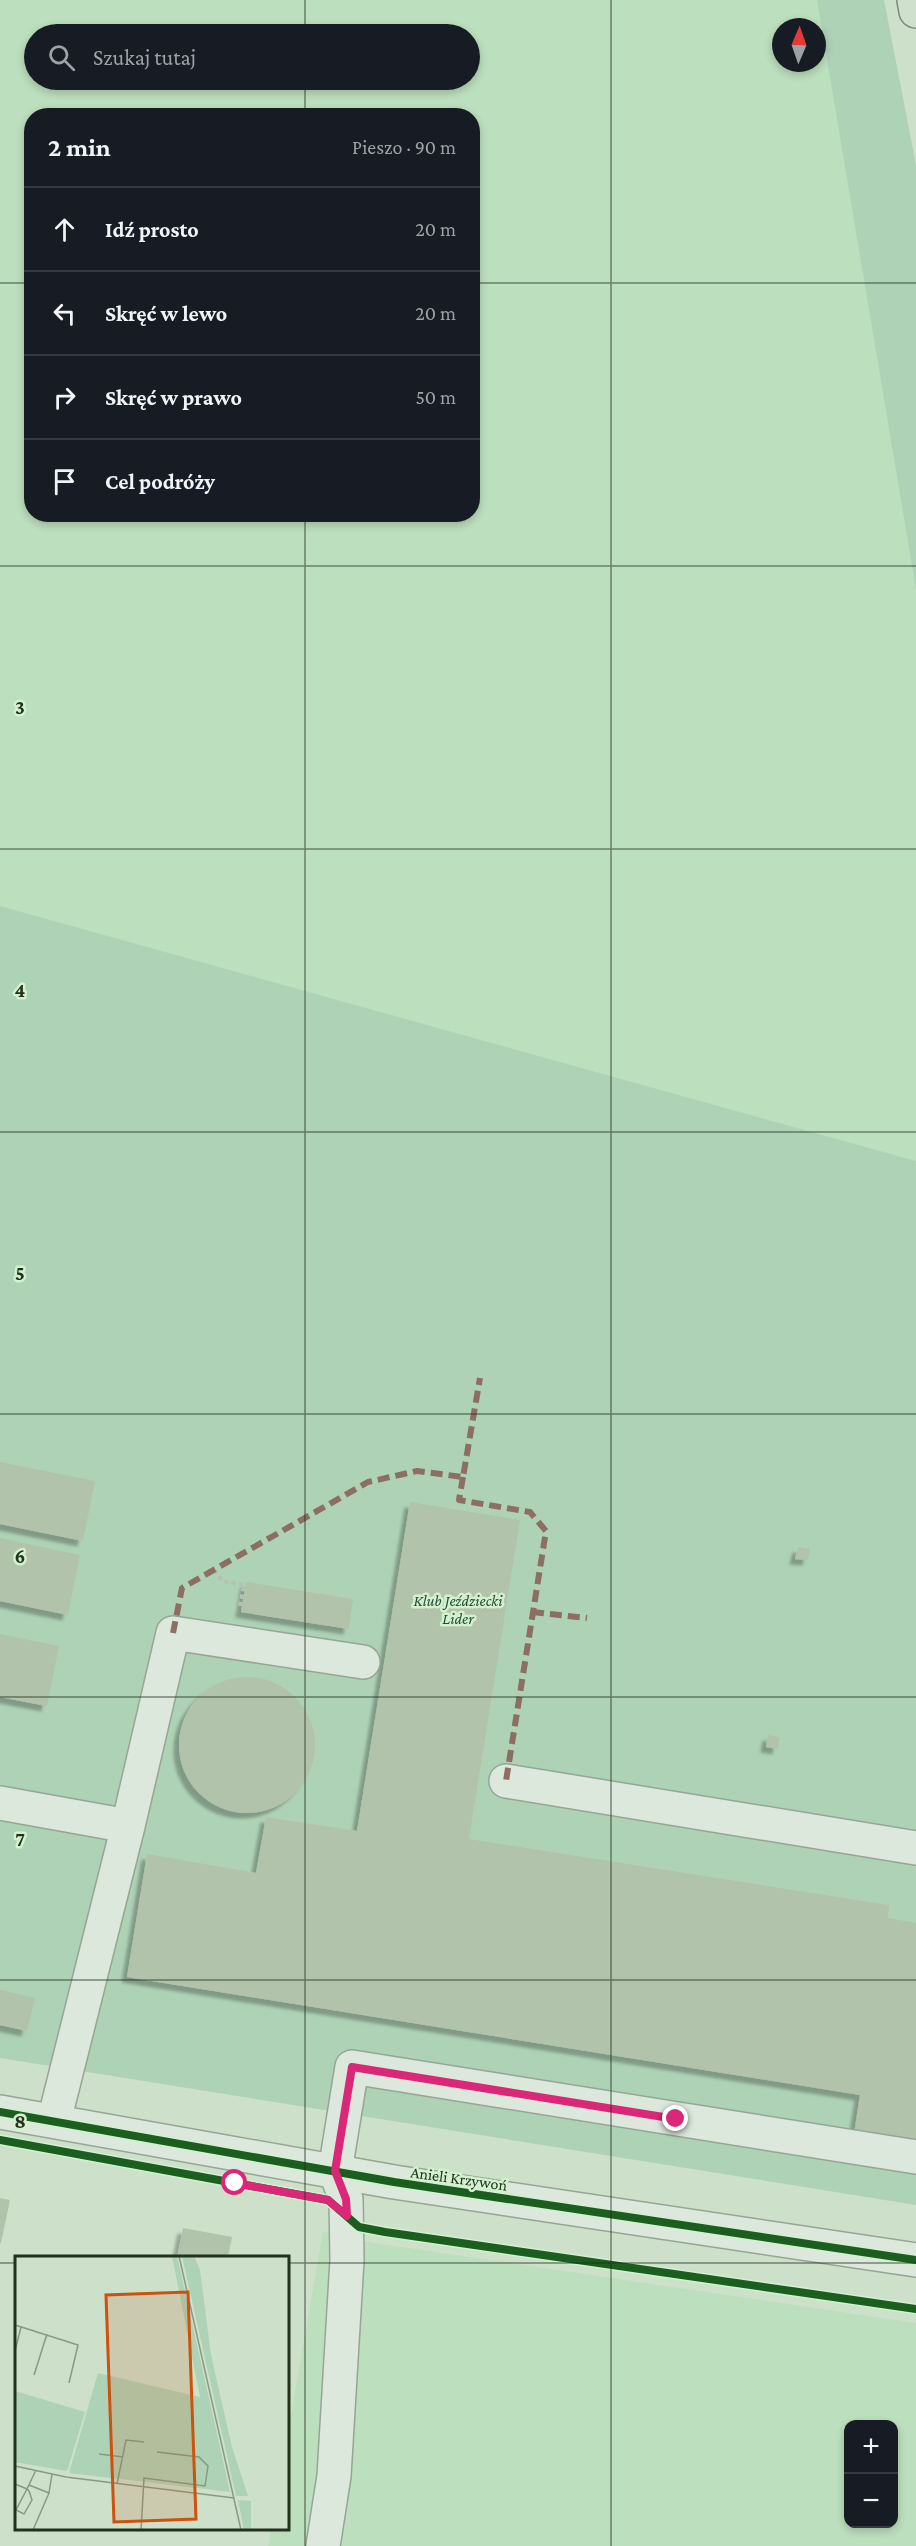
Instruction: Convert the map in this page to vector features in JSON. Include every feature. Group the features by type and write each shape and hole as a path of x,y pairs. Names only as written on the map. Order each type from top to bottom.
{"main road":[{"path":"914,0 916,10"}],"street":[{"path":"54,2121 128,1826 173,1633 363,1662"},
{"path":"506,1781 916,1848"},
{"path":"0,1803 128,1826"},
{"path":"323,2546 334,2476 347,2260 346,2199 335,2171 352,2067 916,2157"},
{"name":"Anieli Krzywoń","path":"0,2112 405,2184 916,2260"}],"green space":[{"path":"0,0 817,0 820,18 772,18 772,72 826,72 826,54 916,590 916,1161 0,906"},
{"path":"817,0 884,0 916,165 916,590 826,54 826,18 820,18"},
{"name":"Klub Jeździecki Lider","path":"0,906 916,1161 916,2205 0,2058"},
{"path":"323,2232 374,2243 916,2323 916,2546 268,2546 271,2531 290,2531 290,2421"}],"building":[{"path":"0,1462 95,1481 83,1541 0,1524"},
{"path":"410,1502 520,1520 469,1839 889,1905 888,1918 916,1923 916,2144 854,2134 860,2095 127,1977 147,1854 256,1873 266,1817 357,1831"},
{"path":"0,1538 80,1555 68,1615 0,1601"},
{"path":"798,1547 810,1549 808,1560 795,1559"},
{"path":"246,1582 353,1599 349,1629 241,1612"},
{"path":"0,1634 59,1646 47,1706 0,1697"},
{"path":"247,1677 273,1682 295,1697 310,1719 315,1745 310,1771 295,1793 273,1808 247,1813 221,1808 199,1793 184,1771 179,1745 184,1719 199,1697 221,1682"},
{"path":"768,1735 780,1737 778,1749 766,1747"},
{"path":"0,1990 35,1998 27,2031 0,2025"},
{"path":"0,2198 10,2200 1,2243 0,2243"},
{"path":"183,2228 232,2237 228,2256 177,2256"}],"marked path":[{"path":"173,1633 182,1588 368,1482 417,1471 463,1477 480,1378"},
{"path":"463,1477 459,1500 530,1512 546,1531 506,1781"},
{"path":"532,1612 587,1618"}],"cycle path":[{"path":"0,2112 394,2182 916,2260"},
{"path":"0,2140 328,2200 359,2227 385,2232 916,2309"}],"route":[{"path":"235,2183 328,2200 347,2216 346,2199 335,2171 352,2067 676,2119"}]}
